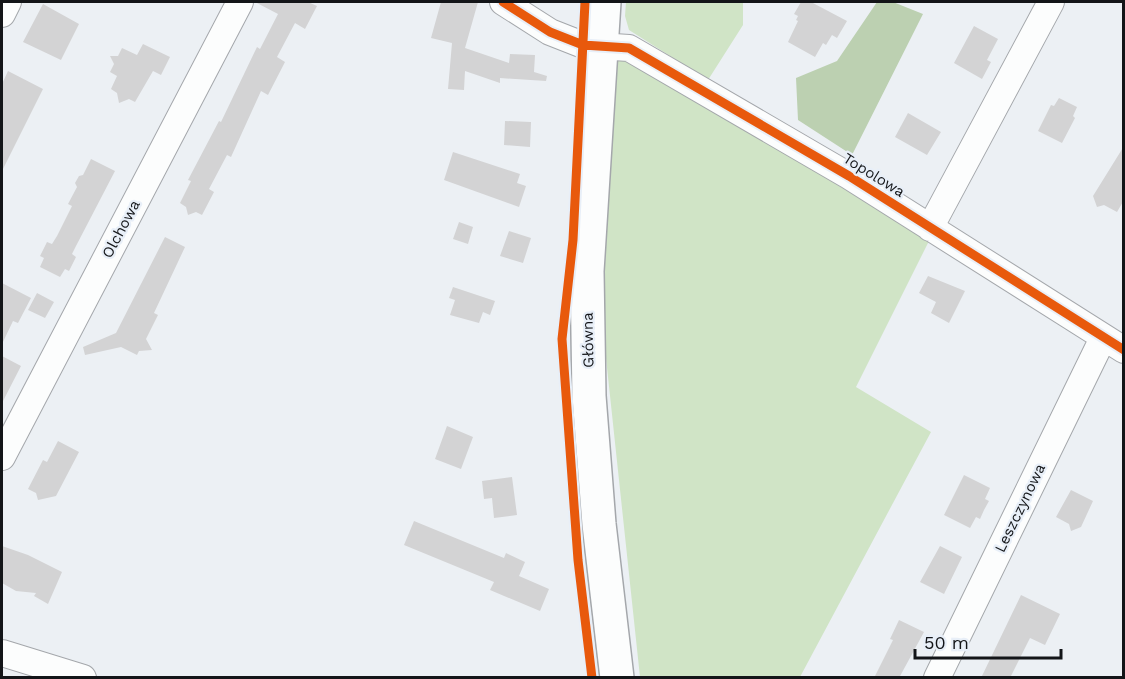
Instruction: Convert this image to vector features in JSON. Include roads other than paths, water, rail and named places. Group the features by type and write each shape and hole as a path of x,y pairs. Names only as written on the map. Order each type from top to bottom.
{"main road":[{"name":"Główna","path":"604,2 587,271 589,396 599,524 617,678"}],"street":[{"path":"2,14 8,2"},
{"name":"Olchowa","path":"2,457 240,2"},
{"name":"Topolowa","path":"503,2 550,32 583,45 600,44 629,48 849,176 1113,344"},
{"path":"930,228 1051,2"},
{"name":"Leszczynowa","path":"937,678 1113,344"},
{"path":"2,653 83,678"}]}
